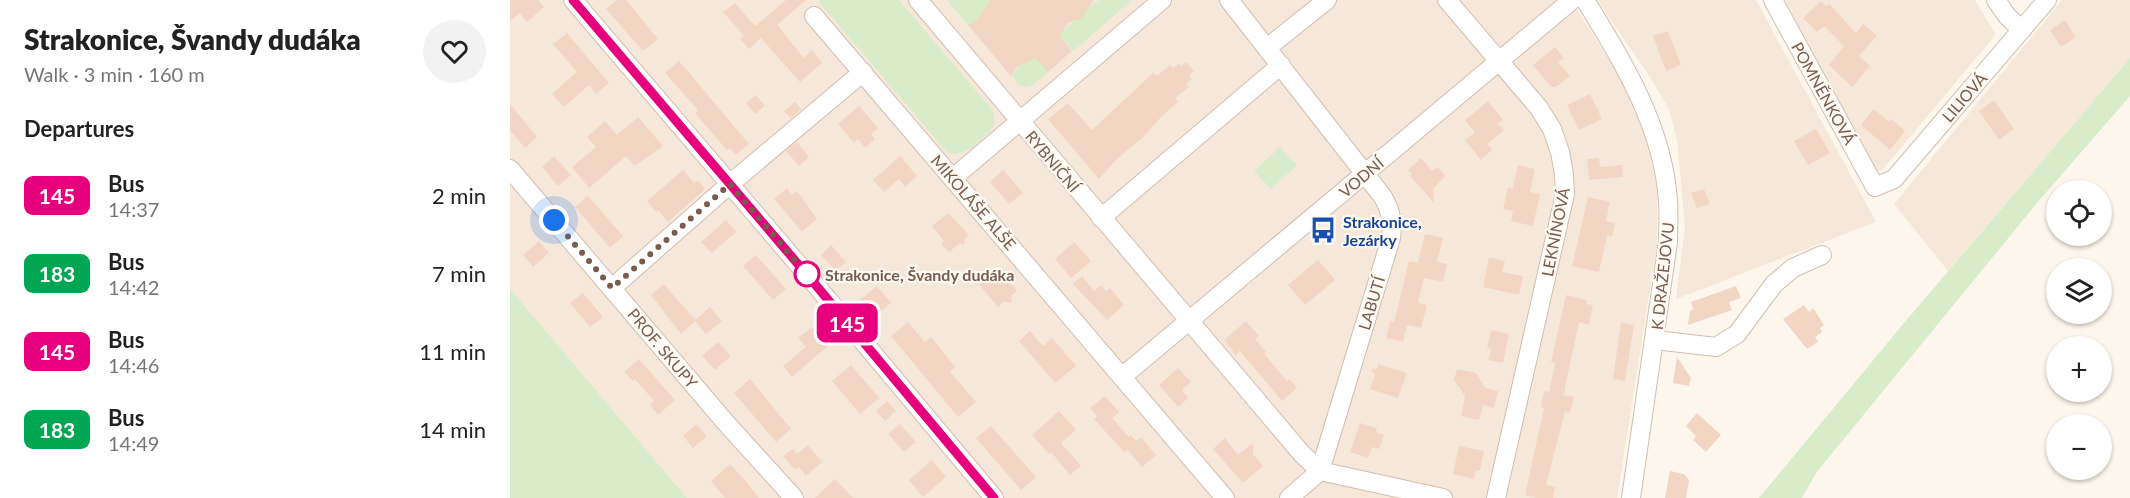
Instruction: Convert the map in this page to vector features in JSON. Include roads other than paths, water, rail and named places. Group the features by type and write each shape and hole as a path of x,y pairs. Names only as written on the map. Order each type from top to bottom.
{"street":[{"path":"573,0 994,498"},
{"name":"RYBNIČNÍ","path":"918,0 1188,321 1302,454 1320,471"},
{"path":"953,178 1162,0"},
{"name":"LABUTÍ","path":"1229,0 1383,196 1390,210 1393,224 1391,238 1320,471"},
{"path":"1267,48 1327,0"},
{"name":"LEKNÍNOVÁ","path":"1447,0 1539,108 1552,129 1560,152 1564,174 1565,194 1496,498"},
{"name":"VODNÍ","path":"1188,321 1271,252 1298,245 1320,227 1334,199 1572,0"},
{"name":"K DRAŽEJOVU","path":"1585,0 1633,81 1650,120 1661,157 1668,200 1668,242 1631,498"},
{"name":"POMNĚNKOVÁ","path":"1773,0 1875,187"},
{"path":"1996,0 2007,16 2022,30"},
{"name":"LILIOVÁ","path":"1875,187 1894,179 2047,0"},
{"name":"MIKOLÁŠE ALŠE","path":"814,16 1225,498"},
{"path":"1101,218 1281,65"},
{"path":"612,288 730,184 863,72"},
{"name":"PROF. SKUPY","path":"510,169 726,423 794,498"},
{"path":"1655,340 1716,347 1737,334 1774,284 1793,268 1822,255"},
{"path":"1123,376 1188,321"},
{"path":"1289,498 1320,471 1443,498"}],"place":[{"name":"Strakonice, Jezárky","path":"1323,230"},
{"name":"Strakonice, Švandy dudáka","path":"807,274"}]}
